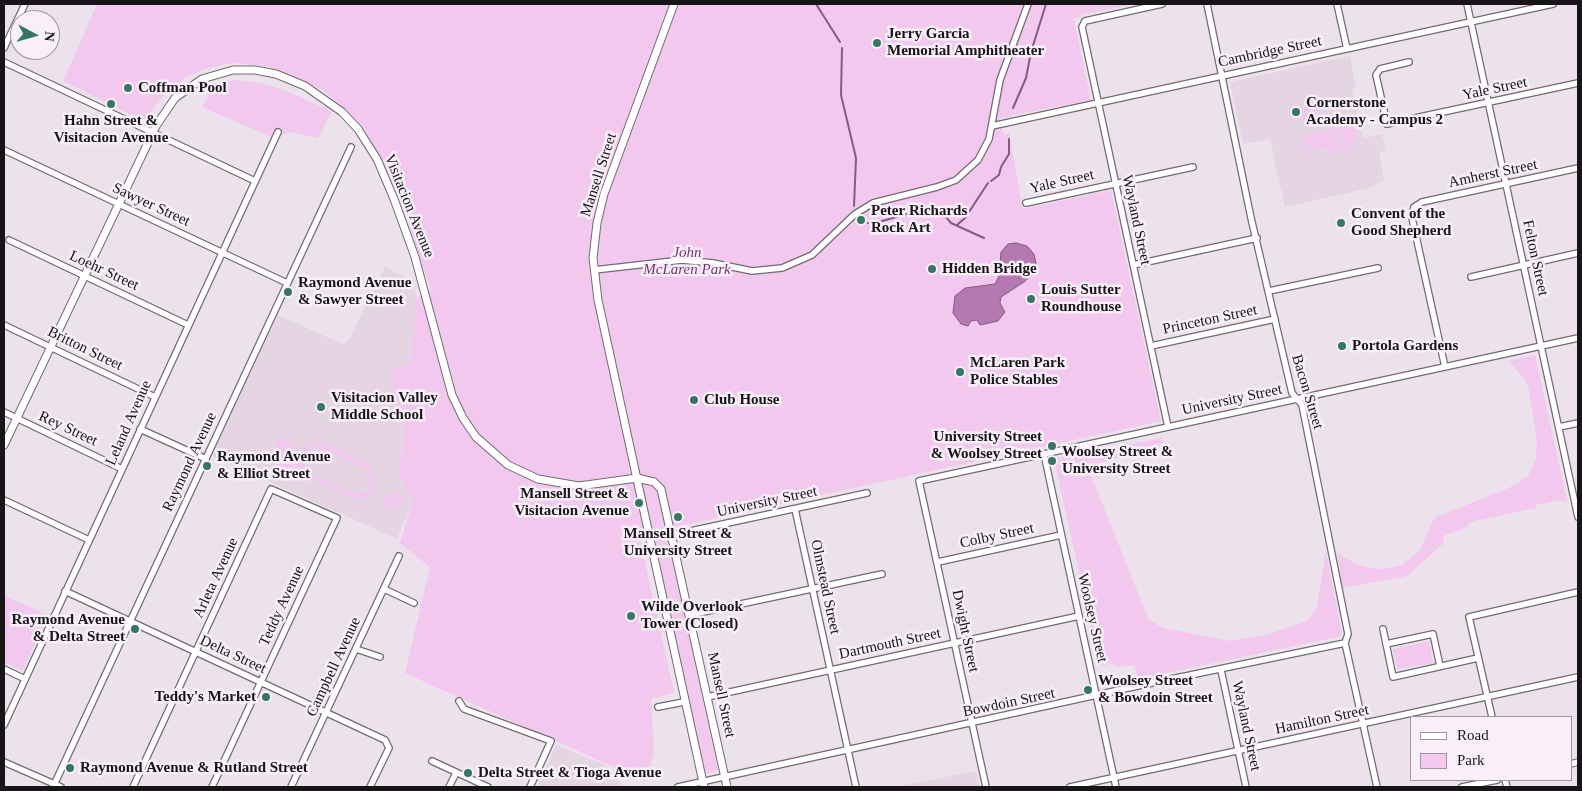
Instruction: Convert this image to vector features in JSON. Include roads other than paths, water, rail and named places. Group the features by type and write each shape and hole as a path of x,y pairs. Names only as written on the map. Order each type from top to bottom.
{"street":[{"path":"4,48 25,4"},
{"name":"Mansell Street","path":"674,4 604,194 597,223 594,270 598,300 703,785"},
{"path":"594,270 682,260 713,263 752,271 773,270 793,265 820,248 855,214 873,203 937,187 964,174 978,160 992,126 1000,80 1028,4"},
{"name":"Wayland Street","path":"1162,4 1085,21 1082,28 1168,427"},
{"name":"Bacon Street","path":"1206,4 1292,393 1302,405 1348,634 1345,643 1377,787"},
{"path":"1337,4 1347,49"},
{"name":"Felton Street","path":"1467,4 1578,518"},
{"name":"Cambridge Street","path":"992,126 1552,4"},
{"path":"4,62 255,181"},
{"name":"Yale Street","path":"1410,62 1380,69 1376,75 1387,124 1578,83"},
{"name":"Visitacion Avenue","path":"4,445 118,204 168,106 183,90 202,78 222,72 244,70 276,74 306,86 323,96 358,130 385,177 421,274 452,395 463,418 476,436 508,465 528,476 548,482 590,486 637,478"},
{"name":"Leland Avenue","path":"4,725 278,132"},
{"name":"Raymond Avenue","path":"54,786 351,147"},
{"name":"Sawyer Street","path":"4,150 287,283"},
{"name":"Yale Street","path":"1026,203 1193,167"},
{"name":"Amherst Street","path":"1445,367 1412,218 1414,207 1422,202 1578,168"},
{"path":"1133,265 1257,238"},
{"name":"Loehr Street","path":"9,240 188,325"},
{"path":"1470,277 1578,253"},
{"name":"Princeton Street","path":"1269,291 1378,268"},
{"name":"Princeton Street","path":"1151,346 1275,319"},
{"name":"Britton Street","path":"4,325 154,397"},
{"name":"University Street","path":"919,481 1578,338"},
{"name":"Rey Street","path":"4,412 122,469"},
{"path":"1559,427 1578,423"},
{"path":"140,429 206,459"},
{"name":"Woolsey Street","path":"1044,454 1116,787"},
{"name":"Mansell Street","path":"637,478 654,482 661,489 727,787"},
{"name":"Dwight Street","path":"919,481 986,787"},
{"name":"Teddy Avenue","path":"212,787 338,518 271,488"},
{"name":"Arleta Avenue","path":"132,787 271,488"},
{"name":"University Street","path":"672,535 867,493"},
{"path":"4,500 89,540"},
{"name":"Olmstead Street","path":"795,509 856,787"},
{"name":"Colby Street","path":"938,562 1061,535"},
{"name":"Campbell Avenue","path":"291,787 399,556"},
{"path":"689,615 882,574"},
{"path":"384,589 414,603"},
{"name":"Delta Street","path":"65,592 327,712 388,743 389,748 370,787"},
{"path":"1492,716 1469,617 1578,592"},
{"name":"Dartmouth Street","path":"707,697 1079,616"},
{"path":"1383,629 1393,677 1478,658"},
{"path":"1386,644 1433,634 1440,666"},
{"name":"Bowdoin Street","path":"678,787 703,785 725,777 1142,685 1345,643"},
{"path":"356,649 380,658"},
{"path":"4,669 25,679"},
{"name":"Wayland Street","path":"1221,670 1246,787"},
{"name":"Hamilton Street","path":"1070,787 1578,677"},
{"path":"459,702 464,709 551,741 530,787"},
{"path":"658,707 684,702"},
{"path":"432,761 488,787"},
{"path":"4,762 54,786 61,787"},
{"path":"449,787 456,772"},
{"path":"1462,787 1491,781"}],"waterway":[{"path":"816,4 840,42"},
{"path":"1013,108 1026,78 1031,52 1046,4"},
{"path":"842,48 841,95 856,158 854,206"},
{"path":"991,181 999,175 1001,167 1009,154 1009,139"},
{"path":"957,225 965,218 988,183"},
{"path":"868,223 875,223 914,212"},
{"path":"920,212 946,217 951,223 984,238"},
{"path":"859,218 862,221"}],"place":[{"name":"Jerry Garcia Memorial Amphitheater","path":"877,43"},
{"name":"Coffman Pool","path":"128,88"},
{"name":"Hahn Street & Visitacion Avenue","path":"111,104"},
{"name":"Cornerstone Academy - Campus 2","path":"1296,112"},
{"name":"Peter Richards Rock Art","path":"861,220"},
{"name":"Convent of the Good Shepherd","path":"1341,223"},
{"name":"Hidden Bridge","path":"932,269"},
{"name":"Raymond Avenue & Sawyer Street","path":"288,292"},
{"name":"Louis Sutter Roundhouse","path":"1031,299"},
{"name":"Portola Gardens","path":"1342,346"},
{"name":"McLaren Park Police Stables","path":"960,372"},
{"name":"Club House","path":"694,400"},
{"name":"Visitacion Valley Middle School","path":"321,407"},
{"name":"University Street & Woolsey Street","path":"1052,446"},
{"name":"Woolsey Street & University Street","path":"1052,461"},
{"name":"Raymond Avenue & Elliot Street","path":"207,466"},
{"name":"Mansell Street & Visitacion Avenue","path":"639,503"},
{"name":"Mansell Street & University Street","path":"678,517"},
{"name":"Wilde Overlook Tower (Closed)","path":"631,616"},
{"name":"Raymond Avenue & Delta Street","path":"135,629"},
{"name":"Woolsey Street & Bowdoin Street","path":"1088,690"},
{"name":"Teddy's Market","path":"266,697"},
{"name":"Raymond Avenue & Rutland Street","path":"70,768"},
{"name":"Delta Street & Tioga Avenue","path":"468,773"}],"park label":[{"name":"John McLaren Park","path":"687,262"}]}
